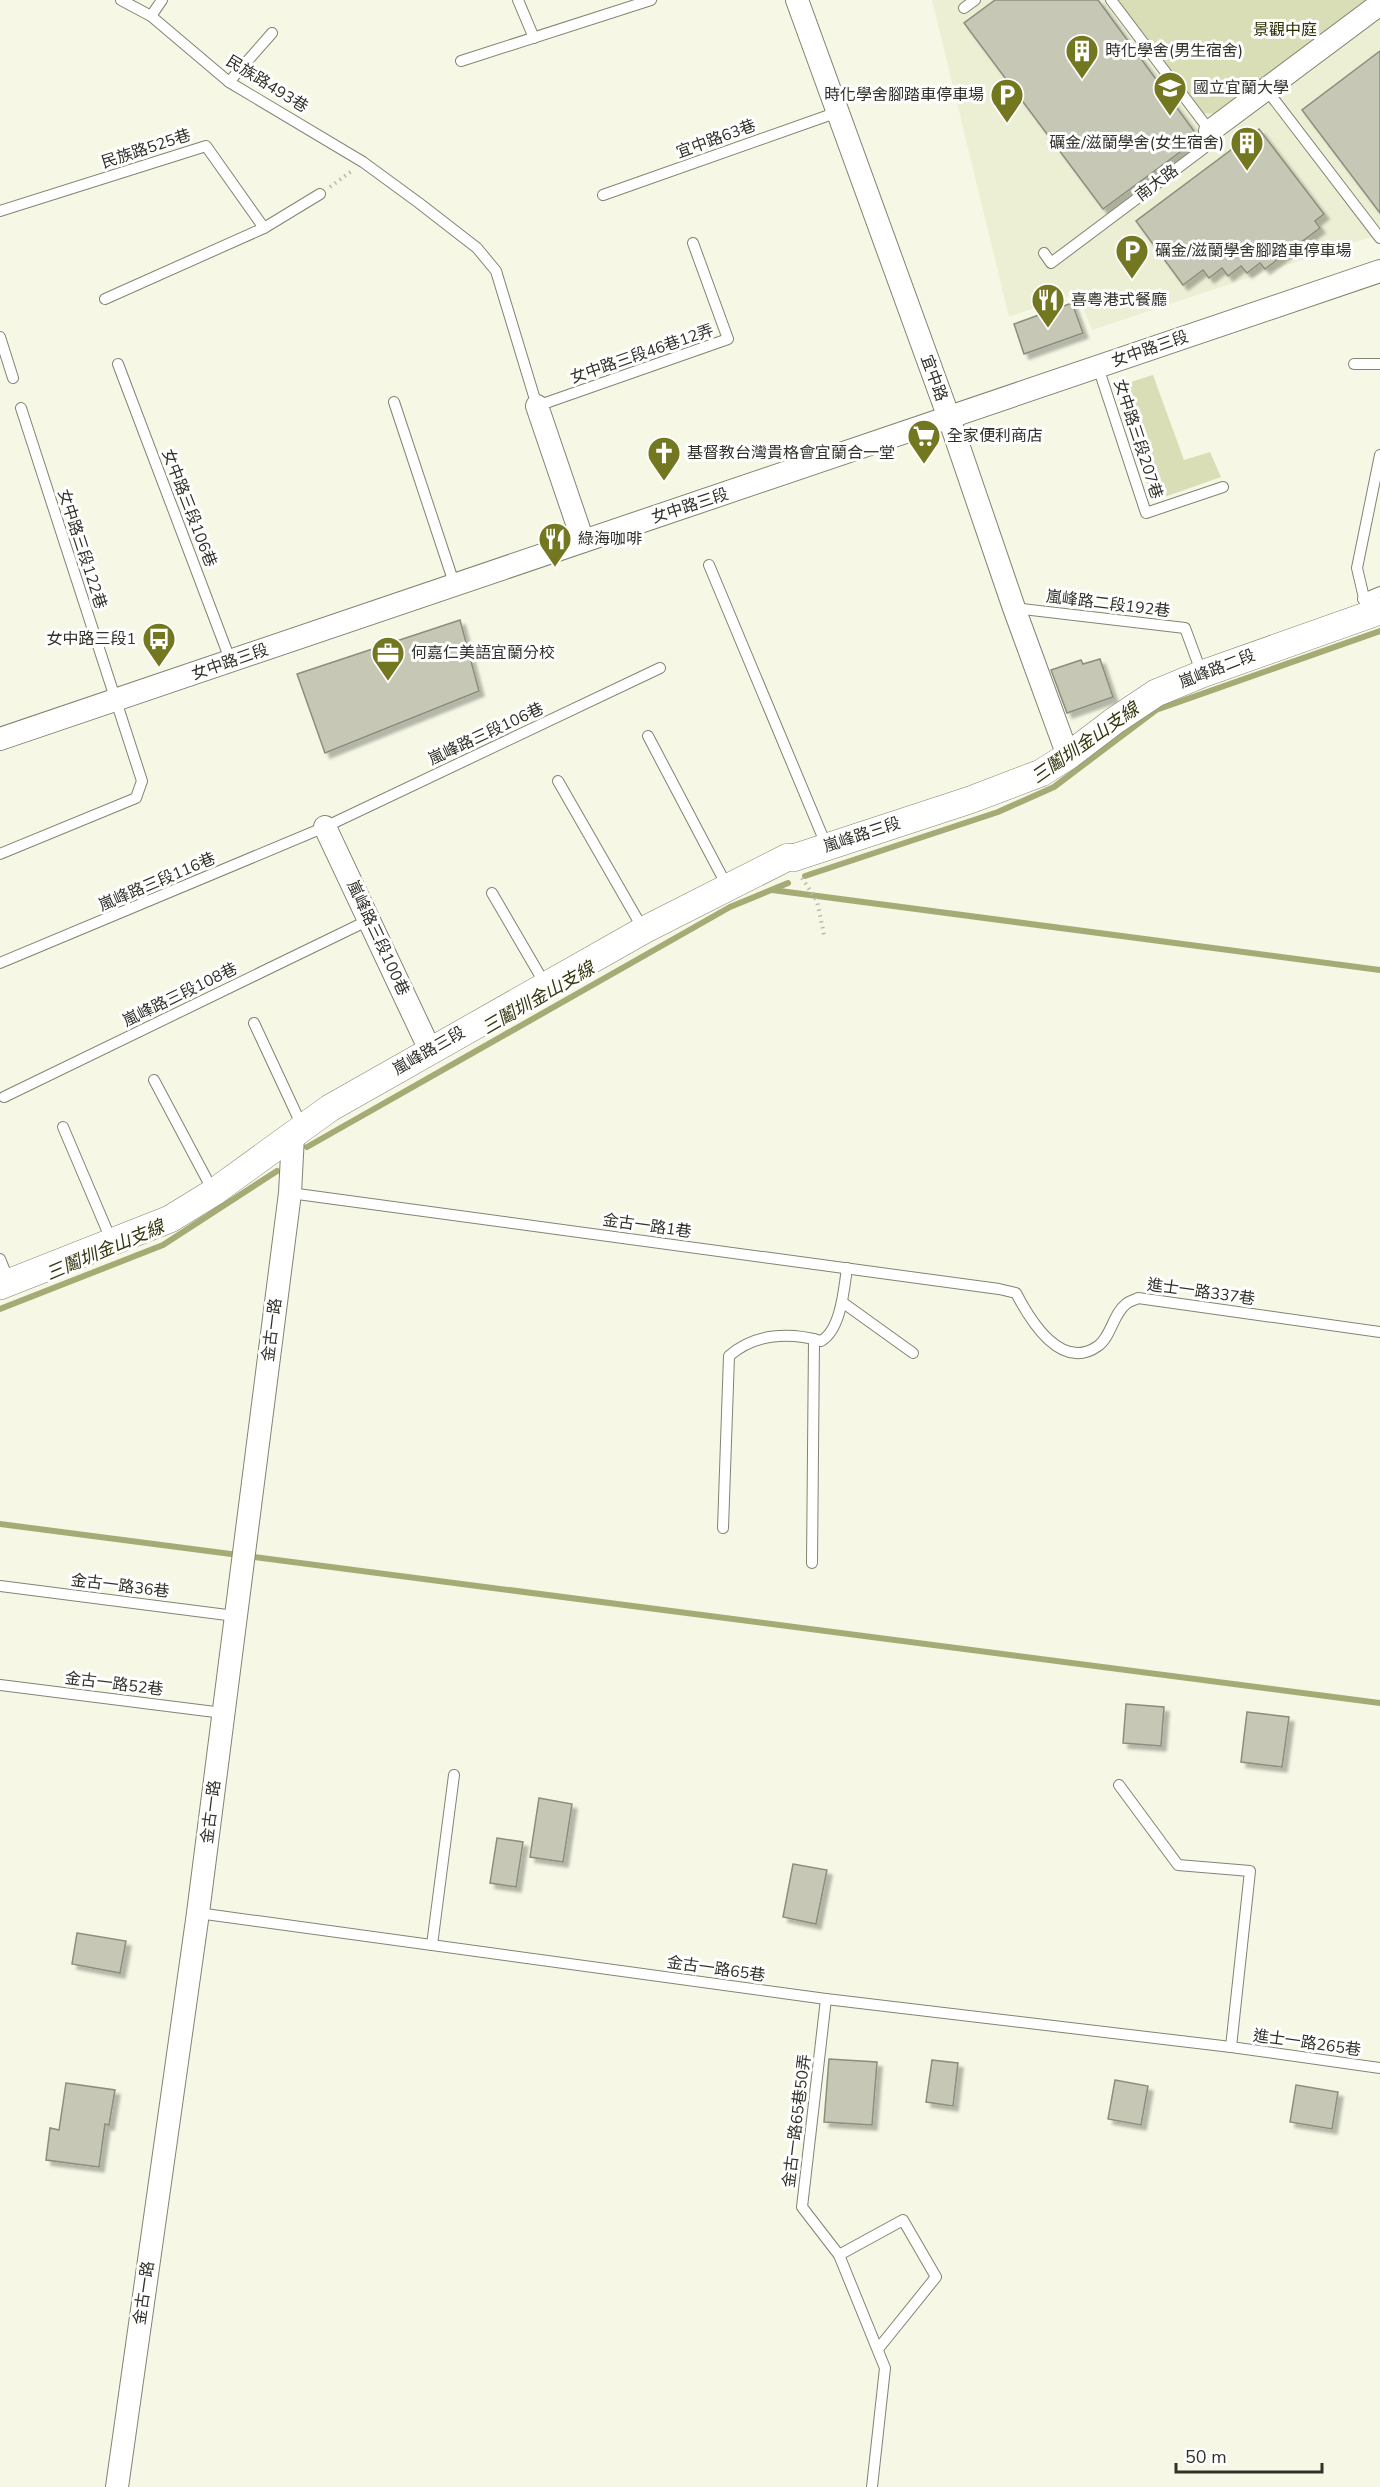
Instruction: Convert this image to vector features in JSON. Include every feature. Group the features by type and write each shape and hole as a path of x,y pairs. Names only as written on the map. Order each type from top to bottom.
{"street":[{"name":"宜中路","path":"797,0 949,418 1068,756"},
{"name":"南大路","path":"1210,131 1380,4"},
{"name":"女中路三段","path":"0,739 1380,271"},
{"path":"537,406 583,541"},
{"name":"嵐峰路二段","path":"1068,756 1156,693 1373,605"},
{"name":"嵐峰路三段","path":"3,1276 112,1242 170,1219 214,1192 330,1108 545,984 727,886 788,857 794,858 970,800 1041,772 1068,756"},
{"name":"嵐峰路三段100巷","path":"325,826 430,1050"},
{"name":"金古一路","path":"117,2487 198,1913 298,1132"}],"lane":[{"name":"民族路493巷","path":"121,0 151,16 229,81 363,162 477,248 496,271 537,406"},
{"path":"151,16 162,0"},
{"path":"518,0 534,38"},
{"path":"461,61 638,2 651,0"},
{"path":"964,8 975,0"},
{"path":"1111,0 1210,131"},
{"path":"229,81 272,33"},
{"path":"1266,89 1380,238"},
{"name":"宜中路63巷","path":"603,195 838,112"},
{"name":"南大路","path":"1044,253 1051,263 1061,256 1203,149 1210,131"},
{"name":"民族路525巷","path":"0,211 206,146 264,228"},
{"path":"105,299 264,228 320,194"},
{"name":"女中路三段46巷12弄","path":"537,406 728,339 693,243"},
{"path":"1,344 13,378"},
{"name":"女中路三段106巷","path":"118,364 231,662"},
{"path":"1354,364 1380,364"},
{"name":"女中路三段207巷","path":"1098,367 1146,513 1223,487"},
{"path":"394,402 455,586"},
{"name":"女中路三段122巷","path":"0,854 136,798 142,781 21,408"},
{"path":"1373,605 1357,568 1380,455"},
{"path":"709,565 827,847"},
{"name":"嵐峰路二段192巷","path":"1014,608 1185,628 1202,674"},
{"name":"嵐峰路三段106巷","path":"325,826 660,668"},
{"path":"648,736 727,886"},
{"path":"558,781 644,930"},
{"name":"嵐峰路三段116巷","path":"0,963 325,826"},
{"path":"492,893 545,984"},
{"name":"嵐峰路三段108巷","path":"4,1097 369,920"},
{"path":"254,1023 298,1132"},
{"path":"154,1080 214,1192"},
{"path":"63,1127 112,1242"},
{"name":"金古一路1巷","path":"290,1193 999,1289"},
{"path":"723,1528 729,1356 740,1346 761,1338 801,1336 821,1341 829,1336 842,1302 847,1268"},
{"name":"進士一路337巷","path":"999,1289 1016,1293 1030,1319 1055,1347 1078,1354 1099,1346 1125,1304 1138,1298 1380,1332"},
{"path":"842,1302 914,1353"},
{"path":"812,1563 814,1339"},
{"name":"金古一路36巷","path":"0,1586 236,1616"},
{"name":"金古一路52巷","path":"0,1685 223,1713"},
{"path":"432,1945 454,1775"},
{"path":"1119,1785 1178,1865 1250,1870 1231,2047"},
{"name":"金古一路65巷","path":"198,1913 826,1999 1231,2047"},
{"name":"金古一路65巷50弄","path":"826,1999 802,2207 839,2255 885,2368 872,2487"},
{"name":"進士一路265巷","path":"1231,2047 1380,2068"},
{"path":"839,2255 903,2220 936,2277 878,2349"}],"path":[{"path":"320,194 363,162"},
{"path":"788,857 817,901 824,935"}],"shaded area":[{"name":"國立宜蘭大學","path":"932,0 1380,0 1380,234 1092,330 1077,293 1009,317"}],"green space":[{"name":"景觀中庭","path":"1117,0 1374,0 1222,114 1201,113"},
{"path":"1153,375 1184,460 1210,452 1221,477 1153,501 1115,387"}],"building":[{"name":"時化學舍(男生宿舍)","path":"995,0 1098,0 1199,138 1103,209 964,23"},
{"path":"1380,51 1380,213 1302,110"},
{"name":"礪金/滋蘭學舍(女生宿舍)","path":"1259,129 1324,214 1315,221 1320,228 1265,269 1260,263 1247,273 1241,266 1228,276 1222,268 1209,278 1203,270 1183,285 1136,221"},
{"name":"喜粵港式餐廳","path":"1072,303 1083,333 1024,354 1014,324"},
{"name":"何嘉仁美語宜蘭分校","path":"460,620 479,691 325,753 297,674"},
{"path":"1100,659 1113,697 1067,713 1051,670 1081,660 1083,664"},
{"path":"1126,1704 1164,1707 1161,1746 1123,1743"},
{"path":"1247,1712 1289,1717 1282,1767 1241,1762"},
{"path":"539,1798 572,1804 563,1862 530,1857"},
{"path":"497,1838 523,1842 516,1887 490,1883"},
{"path":"793,1864 827,1870 816,1924 783,1917"},
{"path":"77,1933 126,1941 120,1973 72,1964"},
{"path":"829,2059 877,2062 872,2125 824,2122"},
{"path":"932,2060 958,2063 953,2106 926,2102"},
{"path":"1115,2080 1148,2086 1141,2125 1108,2119"},
{"path":"66,2083 115,2090 109,2125 105,2124 99,2167 46,2160 50,2128 59,2130"},
{"path":"1296,2085 1338,2092 1332,2129 1290,2122"}],"waterway":[{"name":"三鬮圳金山支線","path":"805,876 998,812 1054,787 1156,710 1380,631"},
{"name":"三鬮圳金山支線","path":"307,1147 730,907 788,883"},
{"path":"772,890 1380,970"},
{"name":"三鬮圳金山支線","path":"0,1309 163,1245 277,1171"},
{"path":"0,1524 1380,1703"}],"place":[{"name":"時化學舍(男生宿舍)","path":"1082,80"},
{"name":"國立宜蘭大學","path":"1170,117"},
{"name":"時化學舍腳踏車停車場","path":"1007,124"},
{"name":"礪金/滋蘭學舍(女生宿舍)","path":"1247,172"},
{"name":"礪金/滋蘭學舍腳踏車停車場","path":"1132,280"},
{"name":"喜粵港式餐廳","path":"1048,329"},
{"name":"全家便利商店","path":"924,465"},
{"name":"基督教台灣貴格會宜蘭合一堂","path":"664,482"},
{"name":"綠海咖啡","path":"555,568"},
{"name":"女中路三段1","path":"159,668"},
{"name":"何嘉仁美語宜蘭分校","path":"388,682"}]}
